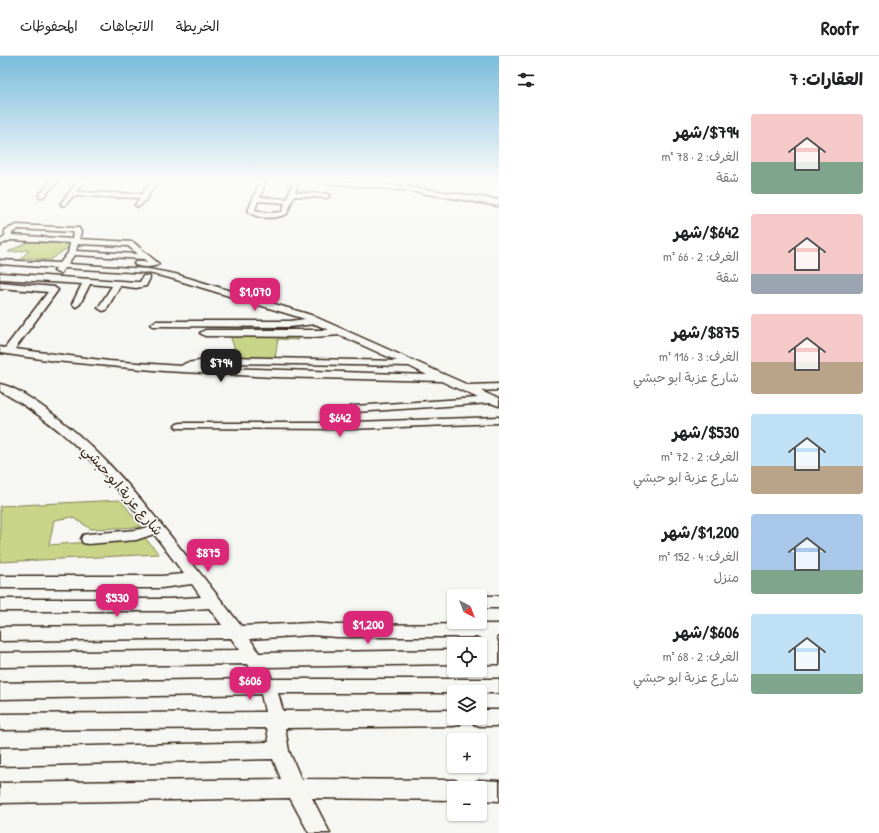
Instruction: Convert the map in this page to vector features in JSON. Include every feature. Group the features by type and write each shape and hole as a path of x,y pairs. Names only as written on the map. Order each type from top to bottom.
{"street":[{"path":"0,243 17,227 70,229 77,232 67,259 48,288"},
{"path":"9,235 67,259 146,278 175,279"},
{"path":"67,259 104,237"},
{"path":"0,262 67,259 148,258 130,244 67,259 0,276"},
{"path":"67,259 87,282 139,285 144,282 146,278"},
{"path":"0,270 67,259 148,271 300,314 497,401"},
{"path":"76,304 87,282"},
{"path":"103,308 117,284"},
{"path":"0,295 5,285 48,288 54,290 30,324 4,351"},
{"path":"156,324 290,324 316,320"},
{"path":"205,333 314,334 340,332"},
{"path":"4,351 172,369 327,376 445,379"},
{"path":"172,369 203,362 228,360 412,364"},
{"name":"شارع عزبة ابو حبشي","path":"0,387 34,405 59,422 110,472 236,632 254,658 267,686 272,701 280,750 286,769 320,833"},
{"path":"467,388 499,387"},
{"path":"350,426 348,416 349,411 354,409 497,401"},
{"path":"181,426 350,426 499,420"},
{"path":"88,539 136,536 156,529"},
{"path":"0,582 155,582 195,578"},
{"path":"0,606 168,605 213,602"},
{"path":"487,602 499,602"},
{"path":"0,634 236,632 311,629 337,631 492,630 491,657"},
{"path":"0,660 447,658"},
{"path":"0,691 267,686 499,686"},
{"path":"0,722 447,718"},
{"path":"487,718 499,718"},
{"path":"0,757 280,750"},
{"path":"0,793 296,788 447,790"},
{"path":"487,790 499,791"}],"green space":[{"path":"30,241 77,242 50,260 21,258 30,250 8,252"},
{"path":"230,335 295,335 298,340 278,339 275,358 237,356"},
{"path":"121,500 141,527 91,529 72,517 54,520 49,545 145,538 159,554 0,562 0,506"}]}
